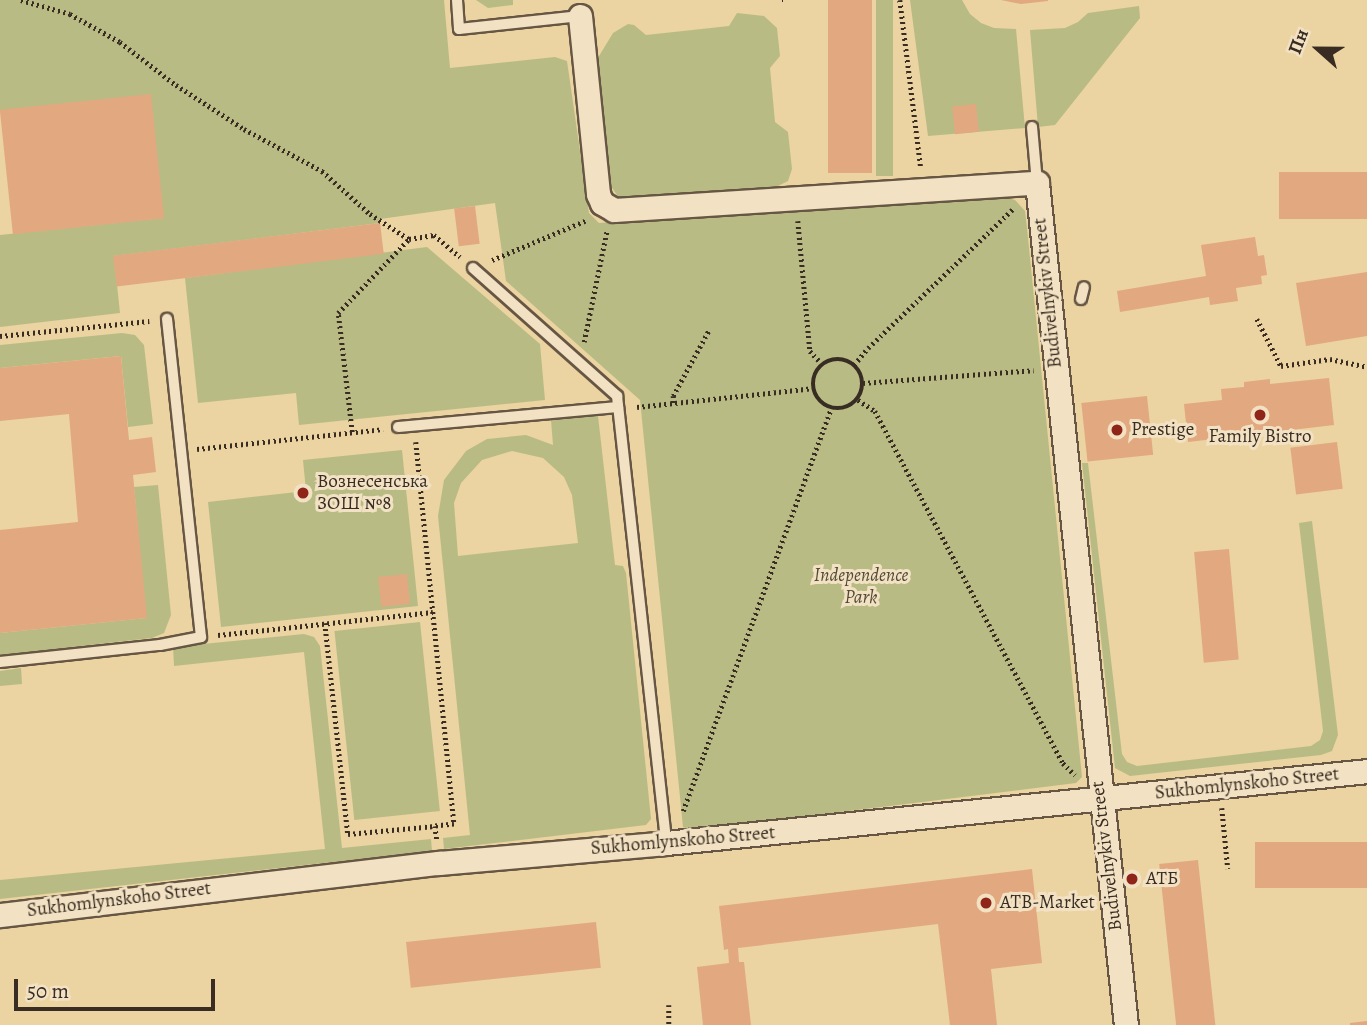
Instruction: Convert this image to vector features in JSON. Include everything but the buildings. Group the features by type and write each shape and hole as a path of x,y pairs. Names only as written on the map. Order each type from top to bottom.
{"street":[{"path":"580,16 598,194 603,203 611,209 1037,183"},
{"name":"Budivelnykiv Street","path":"1037,183 1126,1025"},
{"name":"Sukhomlynskoho Street","path":"0,915 439,863 666,843 1367,771"}],"lane":[{"path":"457,0 459,29 580,16"},
{"path":"1032,127 1037,183"},
{"path":"473,268 617,396 666,843"},
{"path":"1081,299 1084,287"},
{"path":"0,662 160,645 201,637 167,319"},
{"path":"398,427 618,407"}],"path":[{"path":"21,0 69,15 120,42 176,85 244,129 322,171 370,214 409,239"},
{"path":"900,0 924,191"},
{"path":"854,365 868,348 1008,215 1037,183"},
{"path":"796,199 810,351 823,365"},
{"path":"352,432 338,313 409,239 434,235 473,268 611,209"},
{"path":"580,363 611,209"},
{"path":"0,336 167,319"},
{"path":"1257,319 1281,366 1330,359 1367,367"},
{"path":"673,403 673,396 709,330"},
{"path":"836,359 854,365 863,383 858,400 841,410 822,404 814,388 814,377 823,365 836,359"},
{"path":"863,383 1056,368"},
{"path":"618,407 814,388"},
{"path":"858,400 875,411 1063,763 1100,799"},
{"path":"666,843 685,806 831,408"},
{"path":"325,623 348,834 454,824 414,426"},
{"path":"181,451 398,427"},
{"path":"201,637 433,612"},
{"path":"1220,787 1228,869"},
{"path":"435,826 437,839"},
{"path":"669,1005 669,1025"}],"green space":[{"name":"Independence Park","path":"0,0 444,0 450,68 555,57 567,61 589,213 599,223 1005,197 1015,200 1025,211 1027,228 1082,777 1076,783 691,830 683,827 640,400 506,281 495,203 380,219 380,223 114,256 120,313 0,327 0,235 163,218 0,110"},
{"path":"476,0 513,0 513,5 488,8"},
{"path":"876,0 893,0 893,176 876,176"},
{"path":"910,0 962,0 970,14 981,23 994,28 1016,29 1025,128 928,136"},
{"path":"1139,6 1140,18 1055,125 1038,127 1030,30 1065,28 1088,13"},
{"path":"737,13 764,16 777,28 780,56 770,68 775,122 788,132 792,169 788,181 776,187 619,198 608,182 593,66 613,33 628,24 634,25 646,35 729,26"},
{"path":"427,247 540,344 545,400 299,425 296,393 198,403 185,278"},
{"path":"122,333 135,335 144,345 153,424 128,427 121,356 0,368 0,345"},
{"path":"598,416 615,565 623,566 626,573 651,819 646,825 444,849 443,838 470,835 438,516 444,480 466,451 487,439 526,435 553,445 551,420","holes":["512,451 543,458 564,477 572,495 578,543 458,556 454,503 461,483 482,460"]},
{"path":"402,450 418,606 221,627 208,502 306,491 303,460"},
{"path":"1082,463 1088,463 1122,754 1127,762 1137,766 1311,746 1320,740 1323,731 1299,523 1312,521 1338,735 1332,751 1321,755 1130,776 1115,768"},
{"path":"158,485 171,615 164,633 152,638 0,655 0,633 146,618 134,487"},
{"path":"420,622 440,811 354,820 334,631"},
{"path":"304,634 314,637 320,646 342,848 431,839 432,851 0,899 0,880 325,849 304,652 174,666 173,647"},
{"path":"21,668 22,684 0,686 0,671"}],"place":[{"name":"Family Bistro","path":"1260,415"},
{"name":"Prestige","path":"1117,430"},
{"name":"Вознесенська ЗОШ №8","path":"303,493"},
{"name":"АТБ","path":"1132,879"},
{"name":"ATB-Market","path":"986,903"}]}
